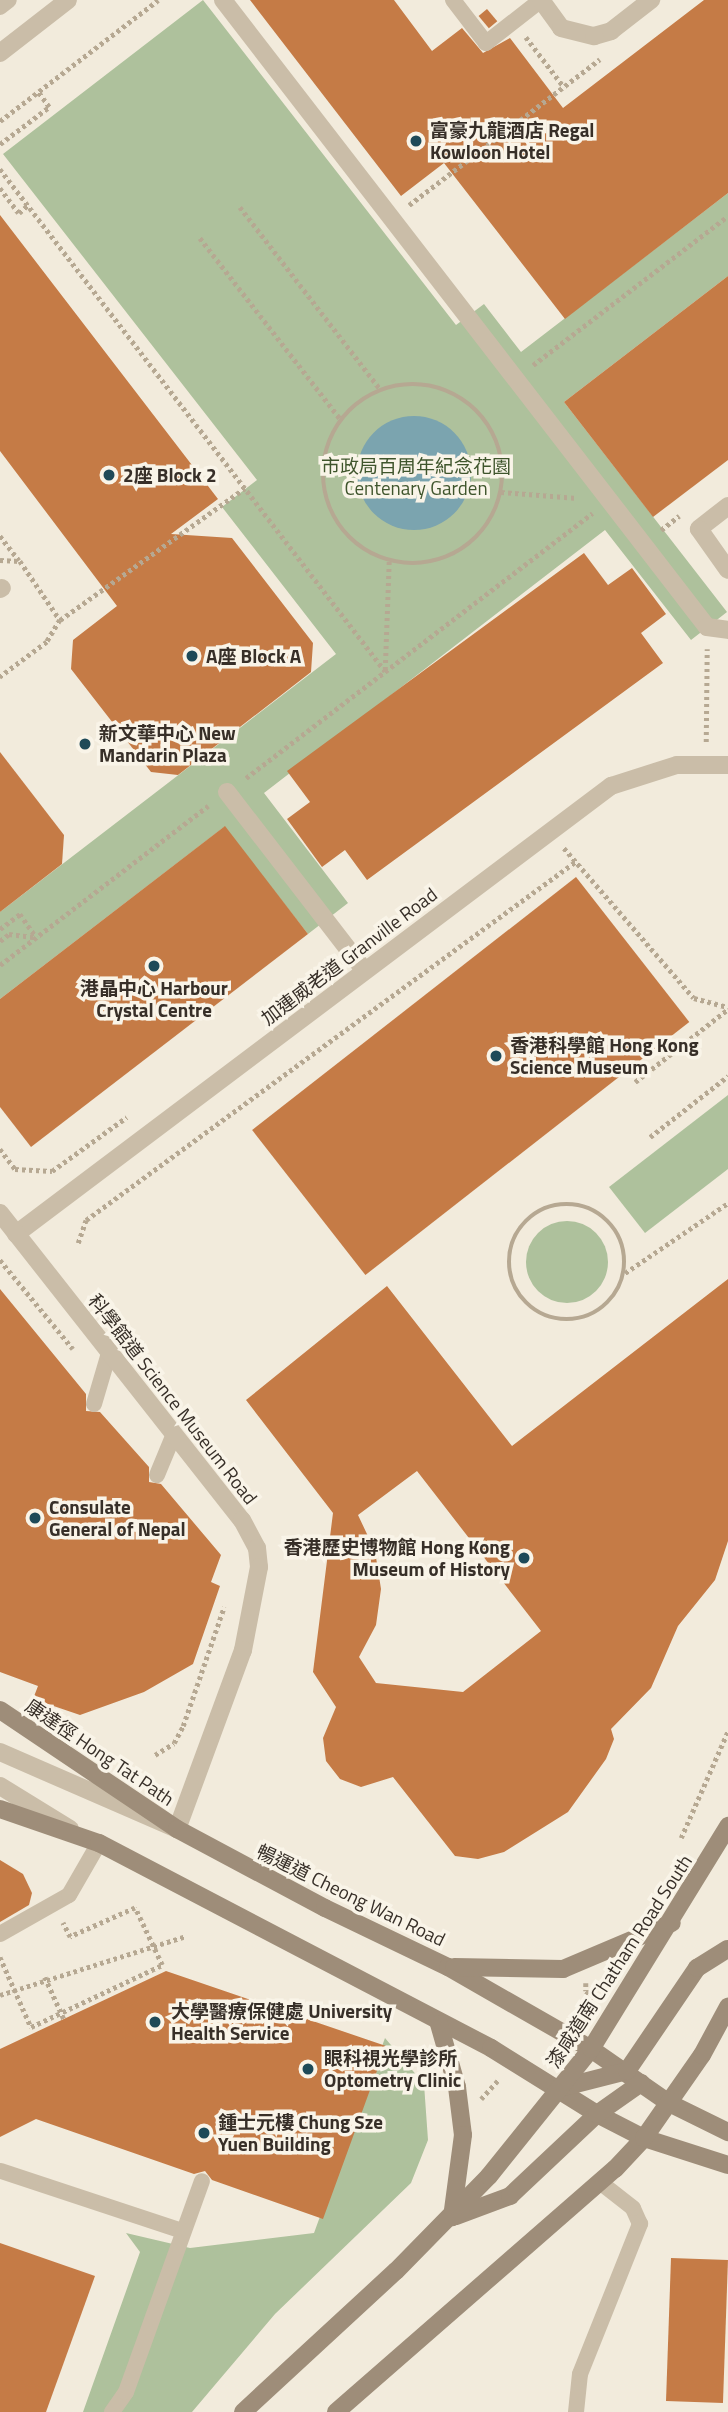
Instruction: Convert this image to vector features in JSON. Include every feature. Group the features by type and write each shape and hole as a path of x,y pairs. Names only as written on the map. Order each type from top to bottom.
{"main road":[{"name":"康達徑 Hong Tat Path","path":"0,1710 177,1829"},
{"path":"0,1809 70,1829 99,1843 439,2024 491,2048 560,2088 597,2114 644,2138 728,2165"},
{"name":"漆咸道南 Chatham Road South","path":"243,2412 452,2217 560,2088 591,2049 672,1923 728,1826"},
{"name":"暢運道 Cheong Wan Road","path":"177,1829 448,1967 627,2071 669,2103 728,2132"},
{"path":"448,1967 563,1969 672,1923"},
{"path":"560,2088 627,2071 696,1968 728,1949"},
{"path":"336,2412 601,2183 644,2138 714,2038 728,2007"},
{"path":"439,2024 457,2087 463,2135 452,2217 510,2196 597,2114 641,2083"}],"street":[{"path":"0,53 68,0"},
{"path":"223,0 707,627 728,630"},
{"path":"541,0 561,28 594,36 611,31 651,0"},
{"path":"728,506 699,529 728,570"},
{"name":"加連威老道 Granville Road","path":"16,1234 611,786 638,775 677,765 728,765"},
{"path":"227,792 364,970"},
{"name":"科學館道 Science Museum Road","path":"0,1213 242,1520 257,1548 259,1567 243,1650 177,1829"},
{"name":"暢運道 Cheong Wan Road","path":"8,1756 177,1829"},
{"path":"0,1786 70,1829"}],"lane":[{"path":"0,7 9,0"},
{"path":"453,0 486,43 541,0"},
{"path":"94,1404 109,1353"},
{"path":"157,1475 174,1434"},
{"path":"0,1934 69,1895 99,1843"},
{"path":"1,2171 182,2231"},
{"path":"112,2412 127,2392 201,2181"},
{"path":"576,2412 580,2374 640,2224 633,2208 601,2183"}],"path":[{"path":"0,121 158,0"},
{"path":"514,21 564,87"},
{"path":"392,218 606,55"},
{"path":"0,144 49,107 38,92"},
{"path":"0,169 385,671"},
{"path":"0,188 19,212 28,205"},
{"path":"240,207 381,390"},
{"path":"516,378 728,216"},
{"path":"200,238 341,420"},
{"path":"409,385 436,387 461,398 482,416 496,439 503,465 502,492 480,535 461,551 438,561 389,561 366,551 347,535 328,503 323,467 341,420 358,403 381,390 409,385"},
{"path":"0,677 47,642 60,621 246,488"},
{"path":"502,492 609,500"},
{"path":"0,965 609,500"},
{"path":"0,536 60,621"},
{"path":"0,560 20,561"},
{"path":"385,671 389,561"},
{"path":"706,743 707,627"},
{"path":"551,832 694,998 728,1008"},
{"path":"78,1243 86,1220 575,862"},
{"path":"0,929 20,914 36,937"},
{"path":"0,941 9,934 36,937"},
{"path":"635,1082 728,1008"},
{"path":"650,1137 728,1076"},
{"path":"624,1274 625,1255 614,1229 594,1210 576,1205 541,1210 526,1220 510,1248 511,1277 525,1302 551,1317 581,1318 596,1312 609,1302 624,1274 728,1203"},
{"path":"681,1838 728,1731"},
{"path":"0,1956 31,2027 162,1965 135,1908 70,1937 61,1920 49,1926"},
{"path":"0,1995 152,1943 186,1936"},
{"path":"45,1978 64,2019"}],"green space":[{"name":"市政局百周年紀念花園 Centenary Garden","path":"203,0 456,325 484,304 521,352 728,193 728,276 564,402 727,612 691,640 605,530 264,793 348,903 308,934 224,827 0,999 0,912 336,654 222,507 257,480 3,154"},
{"path":"728,1095 728,1169 645,1233 609,1187"},
{"path":"567,1221 583,1224 596,1233 605,1246 608,1262 605,1278 596,1291 583,1300 567,1303 551,1300 538,1291 529,1278 526,1262 529,1246 538,1233 551,1224"},
{"path":"385,2038 424,2084 428,2140 411,2183 275,2314 192,2412 83,2412 140,2252 126,2233 190,2248 314,2233"}],"water":[{"path":"414,416 436,420 455,432 467,451 471,473 467,495 455,514 436,526 414,530 392,526 373,514 361,495 357,473 361,451 373,432 392,420"}],"building":[{"path":"250,0 394,0 432,51 462,28 483,53 510,38 563,108 704,0 728,0 728,193 565,319 444,163 401,196"},
{"path":"487,9 497,21 489,28 479,16"},
{"path":"0,215 218,499 171,534 232,538 313,643 311,672 178,775 151,772 71,669 73,640 117,606 0,451"},
{"path":"728,276 728,460 653,517 564,402"},
{"path":"584,553 608,585 632,568 666,614 641,633 663,663 367,880 345,850 322,867 287,819 310,802 287,771"},
{"path":"0,752 64,835 62,864 0,912"},
{"name":"港晶中心 Harbour Crystal Centre","path":"225,826 308,934 31,1147 0,1107 0,999"},
{"name":"香港科學館 Hong Kong Science Museum","path":"576,877 689,1022 365,1275 252,1130"},
{"name":"香港歷史博物館 Hong Kong Museum of History","path":"728,1279 728,1541 715,1580 678,1626 651,1688 611,1729 614,1739 606,1759 568,1812 504,1852 478,1859 455,1856 393,1777 361,1787 340,1779 326,1761 323,1738 336,1707 313,1672 333,1513 246,1400 387,1286 512,1446","holes":["417,1471 541,1631 463,1692 376,1683 359,1657 376,1625 381,1589 375,1551 358,1515"]},
{"path":"0,1289 86,1394 86,1411 100,1412 149,1467 149,1482 161,1484 221,1555 211,1582 220,1586 193,1664 144,1692 80,1715 33,1699 38,1686 0,1672"},
{"path":"0,1860 23,1874 32,1893 29,1905 0,1922"},
{"path":"166,1971 386,2046 323,2219 212,2180 205,2171 194,2174 36,2119 0,2137 0,2049"},
{"path":"0,2243 95,2276 46,2412 0,2412"},
{"path":"671,2258 728,2260 723,2403 666,2401"}],"place":[{"name":"富豪九龍酒店 Regal Kowloon Hotel","path":"416,141"},
{"name":"2座 Block 2","path":"109,475"},
{"name":"A座 Block A","path":"192,656"},
{"name":"新文華中心 New Mandarin Plaza","path":"85,744"},
{"name":"港晶中心 Harbour Crystal Centre","path":"154,966"},
{"name":"香港科學館 Hong Kong Science Museum","path":"496,1056"},
{"name":"Consulate General of Nepal","path":"35,1518"},
{"name":"香港歷史博物館 Hong Kong Museum of History","path":"524,1558"},
{"name":"大學醫療保健處 University Health Service","path":"155,2022"},
{"name":"眼科視光學診所 Optometry Clinic","path":"308,2069"},
{"name":"鍾士元樓 Chung Sze Yuen Building","path":"204,2133"}]}
